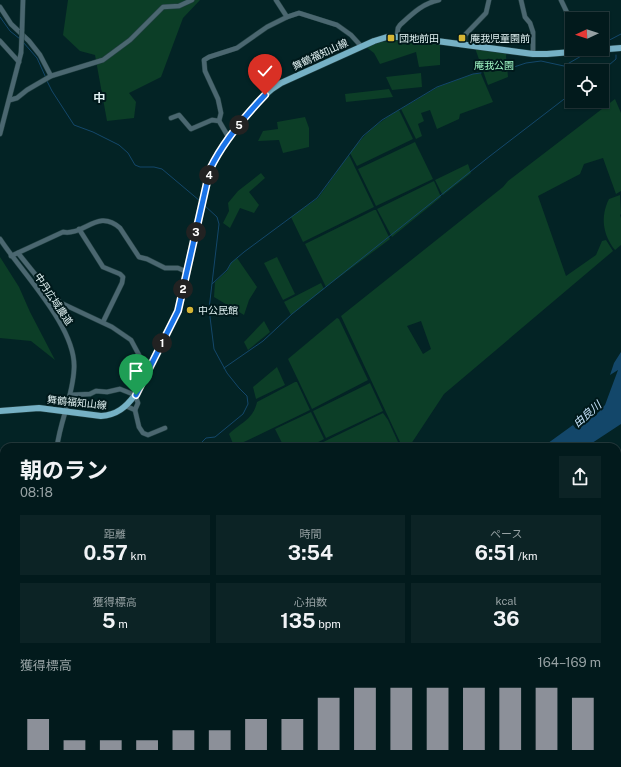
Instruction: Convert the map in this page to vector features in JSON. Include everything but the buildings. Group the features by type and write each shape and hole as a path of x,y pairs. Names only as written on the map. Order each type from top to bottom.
{"main road":[{"name":"舞鶴福知山線","path":"0,411 38,408 109,416 117,413 126,406 136,395 147,370 178,311 210,169 229,138 257,102 272,89 361,46 380,39 397,36 533,54 565,51"},
{"name":"舞鶴福知山線","path":"609,49 621,48"}],"street":[{"path":"0,134 21,53 23,0"},
{"path":"10,100 17,98 27,90 51,76 103,60 130,40 163,7 179,6 192,0"},
{"path":"276,0 287,17"},
{"path":"397,36 400,25 423,5 431,1 439,0"},
{"path":"464,45 465,35 486,13 489,0"},
{"path":"521,0 525,17 530,23 533,32 533,54"},
{"path":"561,0 567,12"},
{"path":"0,7 11,24 40,54 51,76"},
{"path":"219,121 222,113 205,71 204,60 237,48 263,30 287,17 299,13 332,23 345,30 361,46"},
{"path":"0,41 19,62"},
{"path":"171,118 179,115 191,129 212,120 219,121"},
{"path":"219,121 229,138"},
{"path":"11,256 63,232 71,234 95,221 107,221 116,224 120,228 139,257 147,259 164,268 178,268 187,272"},
{"path":"79,230 103,267 120,274 123,277 122,283 103,322"},
{"name":"中丹広域農道","path":"0,238 11,256 56,315 67,336 74,355 74,369 70,395 58,443"},
{"path":"18,253 51,294 61,303 103,322 121,332 131,340 147,370"},
{"path":"70,395 90,394 96,391 106,392 120,389 136,395 138,403 134,410 139,427 143,433 148,435 165,428"},
{"path":"126,406 134,410"}],"green space":[{"path":"68,0 200,0 183,18 161,77 129,93 136,102 134,118 107,121 95,55 80,51 63,35"},
{"path":"406,39 440,44 440,65 419,67 416,52 380,64 374,53 366,47 381,42"},
{"name":"庵我公園","path":"475,48 507,52 508,77 488,85"},
{"path":"421,73 422,87 392,90 386,77"},
{"path":"473,74 481,74 493,102 460,114 459,119 437,129 430,110 421,113 424,121 418,124 422,136 416,139 401,109 438,87"},
{"path":"389,89 393,97 346,102 345,94"},
{"path":"615,99 621,113 621,191 616,194 603,158 584,164 580,174 538,196 566,276 596,255 602,241 606,240 613,251 444,394 412,443 400,442 341,316 503,187 508,181 603,108 609,108 609,104","holes":["421,321 431,349 423,354 407,326"]},
{"path":"399,110 413,139 357,166 350,153 361,139 372,129"},
{"path":"305,117 309,128 309,147 283,153 279,140 258,141 263,131 278,129 277,122"},
{"path":"415,142 433,179 376,206 358,169"},
{"path":"349,155 374,207 303,242 291,217 318,198"},
{"path":"468,164 471,173 443,195 435,180"},
{"path":"261,173 265,178 249,192 259,205 254,213 240,208 230,228 223,223 229,211 228,203 238,191"},
{"path":"434,181 441,197 392,237 377,209"},
{"path":"620,195 621,245 615,250 605,232 604,212 609,199"},
{"path":"376,210 390,239 326,287 305,244"},
{"path":"0,257 19,287 55,360 31,341 0,338"},
{"path":"277,257 295,294 283,300 264,263"},
{"path":"237,258 257,287 249,300 244,315 214,297 215,282 227,271 231,263"},
{"path":"321,283 324,289 291,315 284,302"},
{"path":"337,318 339,319 368,380 312,409 288,359"},
{"path":"264,321 270,332 248,350 244,342"},
{"path":"277,367 285,385 256,399 253,387"},
{"path":"297,382 310,410 246,441 241,443 233,443 229,434 250,417 257,402"},
{"path":"370,383 383,411 326,438 313,411"},
{"path":"311,412 324,439 316,443 282,443 275,429"},
{"path":"383,413 388,420 398,442 396,443 321,443"}],"water":[{"name":"由良川","path":"621,352 621,424 592,443 548,443 573,425 576,429 583,424 580,421 592,409 596,415 605,405 618,370 610,375 614,363"}],"waterway":[{"path":"0,17 10,31 20,39"},
{"path":"609,40 621,34"},
{"path":"23,42 37,58 46,78"},
{"path":"609,65 616,59 616,55"},
{"path":"511,68 526,63 541,61 564,66 581,56"},
{"path":"212,284 227,270 231,263 244,252 317,198 363,136 382,120 437,87 473,74 481,73"},
{"path":"47,81 74,125 93,132 119,145 128,153 135,165 140,167 154,167 162,169 200,201"},
{"path":"224,368 263,341 292,314 490,156 565,98"},
{"path":"201,443 206,438 215,437 243,414 248,404 247,396 227,373 214,349 209,309 219,224 217,217 204,205"}],"place":[{"name":"団地前田","path":"391,38"},
{"name":"庵我児童園前","path":"462,38"},
{"name":"中公民館","path":"190,310"}],"district":[{"name":"中","path":"99,98"}],"route":[{"path":"136,395 147,370 178,311 210,169 223,146 257,102 265,95"}]}
